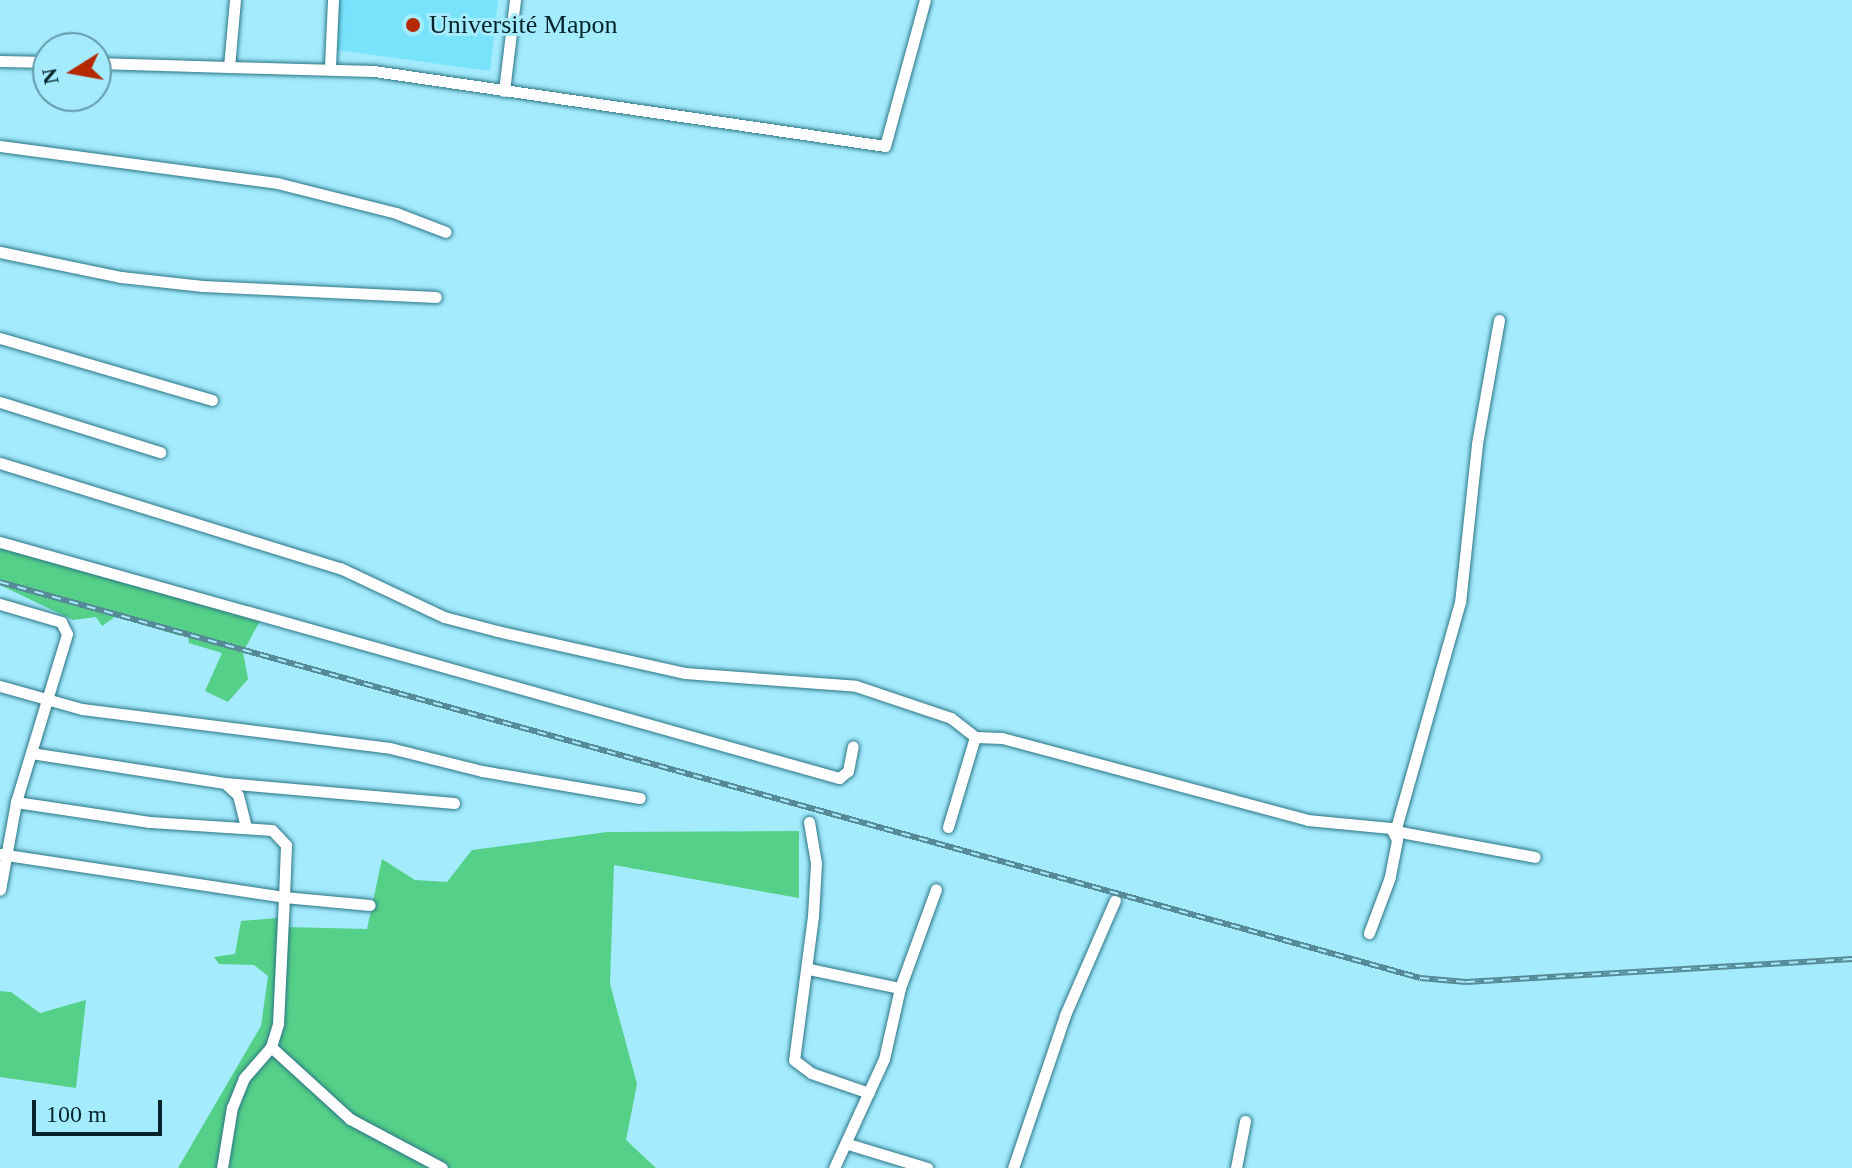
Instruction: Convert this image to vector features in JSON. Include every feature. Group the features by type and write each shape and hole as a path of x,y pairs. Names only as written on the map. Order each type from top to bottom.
{"street":[{"path":"229,67 235,0"},
{"path":"330,66 333,0"},
{"path":"504,91 515,0"},
{"path":"112,63 330,66 885,146 925,0"},
{"path":"0,61 32,62"},
{"path":"0,146 277,183 446,232"},
{"path":"0,252 121,277 203,286 436,297"},
{"path":"1369,933 1390,877 1395,831 1460,602 1477,444 1499,320"},
{"path":"0,338 212,400"},
{"path":"0,402 160,452"},
{"path":"0,463 340,568 444,617 685,673 868,688 951,718 975,737 1002,738 1307,820 1395,831 1535,857"},
{"path":"0,542 839,778 848,771 853,746"},
{"path":"0,604 67,626 2,854 0,890"},
{"path":"0,686 47,701 385,747 470,769 640,798"},
{"path":"948,827 975,737"},
{"path":"31,753 225,783 454,803"},
{"path":"225,783 238,795 246,827"},
{"path":"16,802 150,822 272,830 284,841 278,1024 271,1047 244,1078 232,1107 222,1168"},
{"path":"809,822 816,863 809,969 795,1063 869,1093"},
{"path":"2,854 284,897 370,905"},
{"path":"834,1168 848,1144 884,1059 900,988 936,889"},
{"path":"1013,1168 1065,1015 1115,900"},
{"path":"809,969 900,988"},
{"path":"271,1047 350,1119 442,1168"},
{"path":"1236,1168 1245,1121"},
{"path":"848,1144 927,1168"}],"shaded area":[{"name":"Université Mapon","path":"333,0 498,0 490,71 330,49"}],"green space":[{"path":"0,546 260,621 243,652 248,679 228,702 205,691 222,653 189,643 187,631 180,636 116,616 102,626 96,617 73,620 0,585"},
{"path":"799,831 799,898 614,865 610,984 637,1084 626,1140 656,1168 178,1168 261,1026 268,976 254,965 219,964 214,957 235,954 241,921 278,918 286,927 367,929 382,859 415,880 447,882 472,850 607,832"},
{"path":"0,991 11,992 40,1013 86,1000 76,1088 0,1077"}],"railway":[{"path":"0,582 1420,978 1466,982 1852,959"}],"place":[{"name":"Université Mapon","path":"413,25"}]}
